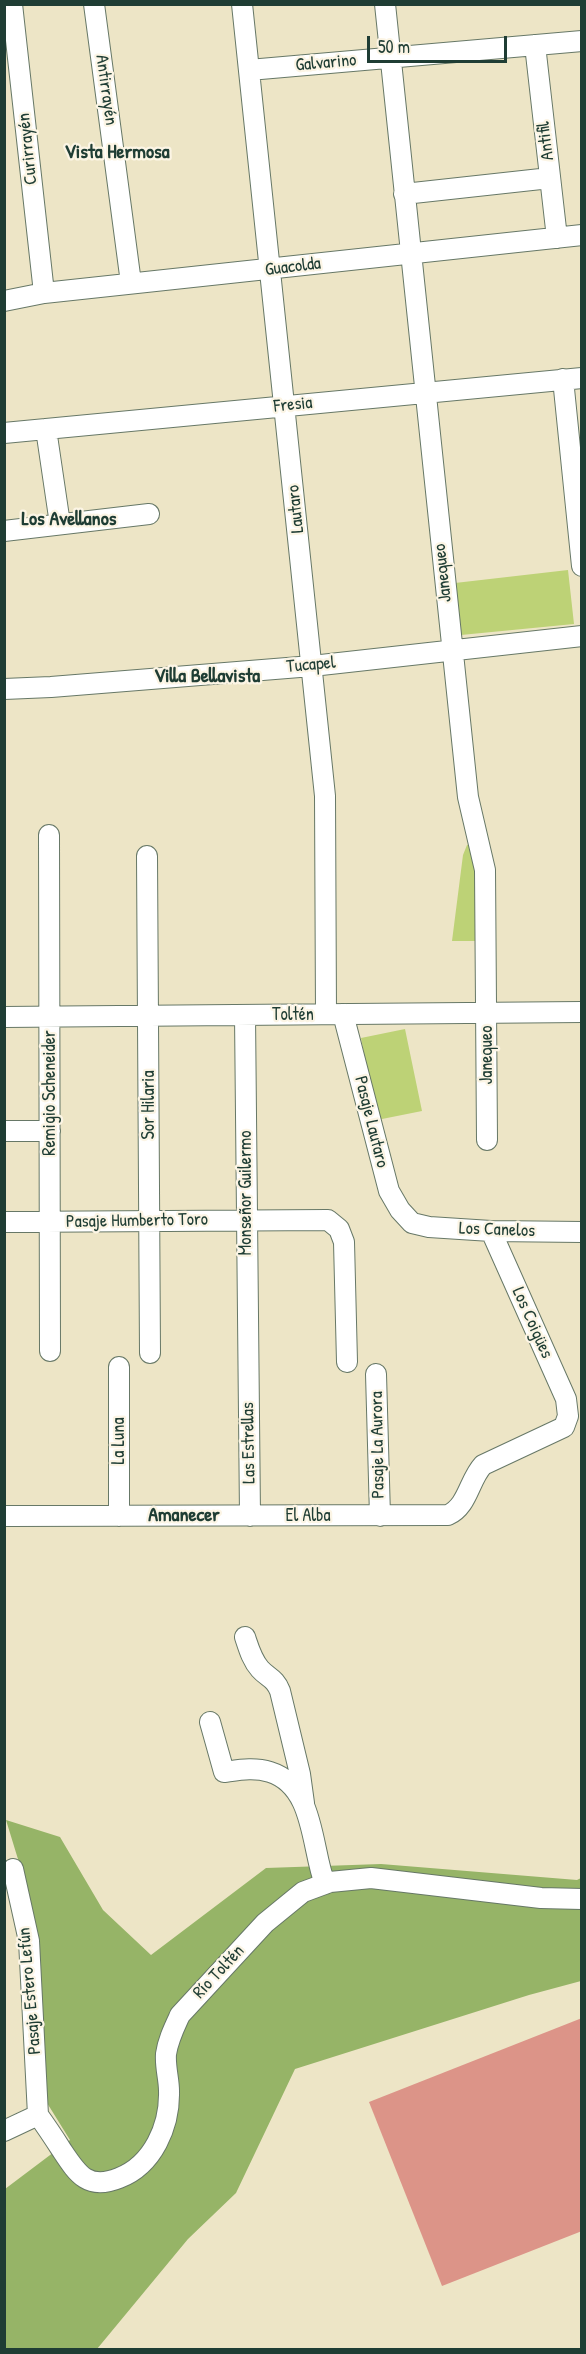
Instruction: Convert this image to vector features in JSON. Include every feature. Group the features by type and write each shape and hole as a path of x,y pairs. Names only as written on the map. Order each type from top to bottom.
{"street":[{"name":"Curirrayén","path":"12,4 44,293"},
{"name":"Antirrayén","path":"94,4 131,283"},
{"name":"Lautaro","path":"242,4 325,796 335,1014"},
{"name":"Janequeo","path":"385,4 451,651 468,797 485,870 487,1140"},
{"name":"Galvarino","path":"249,70 582,40"},
{"name":"Antifil","path":"535,45 557,238"},
{"path":"404,194 550,178"},
{"name":"Guacolda","path":"4,301 44,293 131,283 582,235"},
{"path":"572,378 582,566"},
{"name":"Fresia","path":"4,433 572,378"},
{"path":"46,429 60,524"},
{"path":"4,531 149,514"},
{"name":"Tucapel","path":"4,689 312,666 582,636"},
{"name":"Remigio Scheneider","path":"49,835 50,1351"},
{"name":"Sor Hilaria","path":"147,856 150,1353"},
{"name":"Toltén","path":"4,1017 582,1012"},
{"name":"Pasaje Lautaro","path":"335,1014 389,1191 400,1210 412,1223"},
{"name":"Monseñor Guilermo","path":"245,1015 248,1370"},
{"path":"4,1131 50,1131"},
{"name":"Pasaje Humberto Toro","path":"4,1222 328,1220 339,1229 344,1242 346,1362"},
{"name":"Los Canelos","path":"412,1223 429,1227 491,1231 582,1232"},
{"name":"Los Coigües","path":"491,1231 575,1416"},
{"name":"La Luna","path":"119,1367 119,1516"},
{"name":"Las Estrellas","path":"248,1370 250,1516"},
{"name":"Pasaje La Aurora","path":"376,1374 380,1516"},
{"name":"El Alba","path":"4,1516 442,1515 454,1512 463,1502 476,1473 483,1465 564,1427 575,1416"},
{"path":"245,1638 257,1664 262,1671 276,1681 280,1691 300,1774 304,1808"},
{"path":"210,1722 224,1772 254,1769 270,1772 291,1785 309,1818 325,1884"},
{"name":"Pasaje Estero Lefún","path":"13,1869 29,1941 38,2115"},
{"name":"Río Toltén","path":"38,2115 76,2171 86,2180 104,2183 135,2170 151,2153 165,2123 170,2091 166,2052 180,2015 265,1923 303,1892 325,1884 371,1878 540,1898 582,1899"},
{"path":"4,2131 38,2115"}],"green space":[{"path":"568,570 574,624 461,635 455,583"},
{"path":"474,843 478,860 478,941 452,941 463,855 467,845"},
{"path":"405,1029 422,1111 377,1120 361,1038"},
{"path":"6,1820 60,1837 103,1910 151,1955 266,1868 381,1864 577,1880 581,1878 581,1981 529,1995 295,2069 236,2193 188,2239 97,2349 5,2350 5,2189 70,2140 39,2090 21,1869"}],"building":[{"path":"582,2018 582,2231 442,2286 369,2102"}],"district":[{"name":"Vista Hermosa","path":"117,153"},
{"name":"Los Avellanos","path":"69,520"},
{"name":"Villa Bellavista","path":"207,677"},
{"name":"Amanecer","path":"184,1516"}]}
